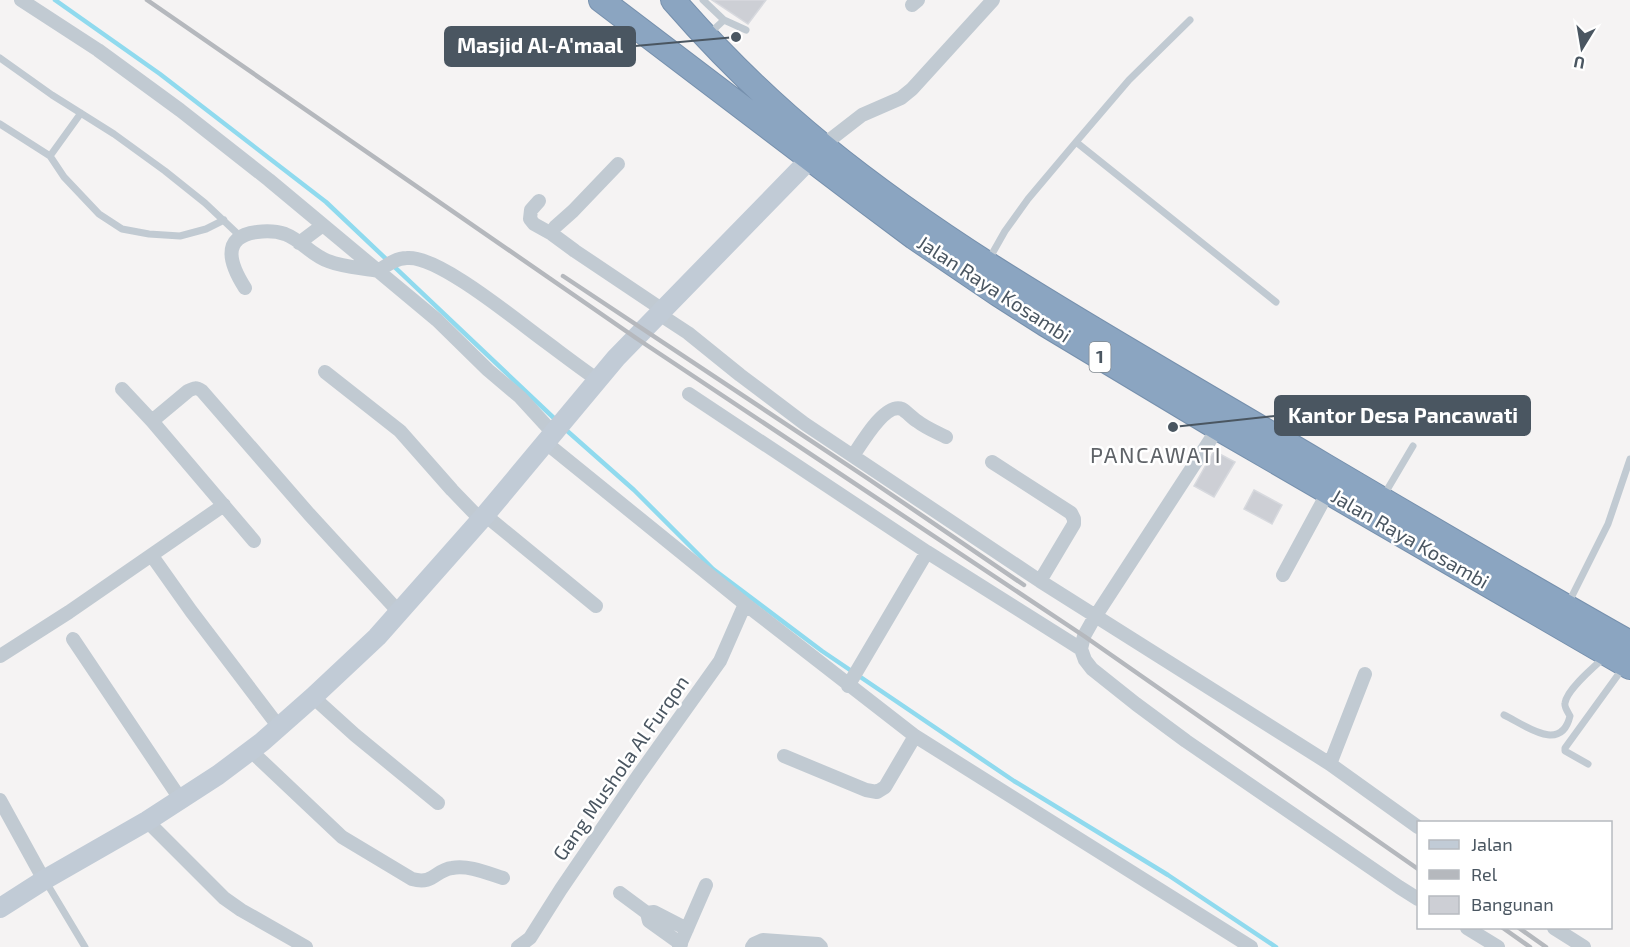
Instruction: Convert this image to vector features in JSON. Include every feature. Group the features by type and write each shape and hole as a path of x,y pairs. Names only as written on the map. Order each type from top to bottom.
{"highway":[{"name":"Jalan Raya Kosambi","path":"601,0 689,68 1322,480 1623,657"},
{"name":"Jalan Raya Kosambi","path":"673,0 817,152 914,237 1045,324 1218,428 1322,480 1381,499 1566,607 1623,657"}],"street":[{"path":"21,0 98,50 180,110 323,225 387,266 437,320 488,370 520,397 552,434 745,604 851,682 915,736 1251,947"},
{"path":"0,908 181,800 279,728 313,697 377,637 483,517 616,358 817,152 862,115 901,98 912,89 993,0"},
{"path":"552,234 555,227 618,164"},
{"path":"539,201 531,210 530,219 534,224 552,234 661,312 805,424 1040,581 1330,764 1417,826"},
{"path":"299,243 323,225"},
{"path":"245,288 232,264 231,250 234,243 241,237 259,232 285,234 314,255 329,262 387,266 409,257 443,270 506,311 598,380"},
{"path":"325,372 400,431 452,490 483,517 596,606"},
{"path":"152,421 193,388 202,391 309,514 398,611"},
{"path":"122,389 254,541"},
{"path":"689,394 927,552 1081,649"},
{"path":"853,456 882,416 898,408 914,420 946,437"},
{"path":"1218,428 1084,636 1081,649 1085,660 1092,669 1185,741 1399,887 1417,897"},
{"path":"992,462 1074,516 1074,524 1040,581"},
{"path":"1283,575 1322,480"},
{"path":"0,656 224,506"},
{"path":"851,682 927,552"},
{"path":"152,556 279,728"},
{"name":"Gang Mushola Al Furqon","path":"518,947 530,938 638,776 720,661 745,604"},
{"path":"73,639 181,800"},
{"path":"1330,764 1365,674"},
{"path":"313,697 438,804"},
{"path":"784,756 866,790 877,792 885,788 915,736"},
{"path":"250,750 342,837 412,879 429,880 455,867 470,868 503,878"},
{"path":"0,800 44,880"},
{"path":"147,821 224,898 306,947"},
{"path":"620,893 647,913 649,921 680,945 706,885"},
{"path":"647,913 654,912 687,929"},
{"path":"1470,929 1498,947"},
{"path":"1557,929 1584,947"},
{"path":"752,947 762,940 818,944 821,947"}],"lane":[{"path":"703,0 724,20 746,30"},
{"path":"706,37 724,20"},
{"path":"987,263 1005,231 1028,199 1130,80 1190,20"},
{"path":"0,58 52,96 114,134 165,171 205,202 241,237"},
{"path":"50,156 81,113"},
{"path":"0,124 50,156 64,177 99,214 122,229 180,236 206,229 224,220"},
{"path":"1076,142 1276,302"},
{"path":"1381,499 1413,446"},
{"path":"1566,607 1608,524 1630,459"},
{"path":"1504,715 1545,735 1559,734 1570,716 1564,702 1575,686 1623,657"},
{"path":"1588,764 1564,751 1623,657"},
{"path":"44,880 85,947"}],"building":[{"path":"712,0 766,0 748,24"},
{"path":"1214,451 1235,462 1214,497 1194,486"},
{"path":"1254,490 1282,505 1272,524 1244,509"}],"waterway":[{"path":"55,0 160,74 326,202 557,421"},
{"path":"565,429 634,490 713,569 822,651 1014,781 1168,875 1276,947"}],"railway":[{"path":"147,0 636,338 1084,636 1417,868"},
{"path":"563,276 1024,585"},
{"path":"1504,929 1530,947"},
{"path":"1520,929 1546,947"}],"place":[{"name":"Masjid Al-A'maal","path":"736,37"},
{"name":"Kantor Desa Pancawati","path":"1173,427"}],"district":[{"name":"PANCAWATI","path":"1156,455"}]}
